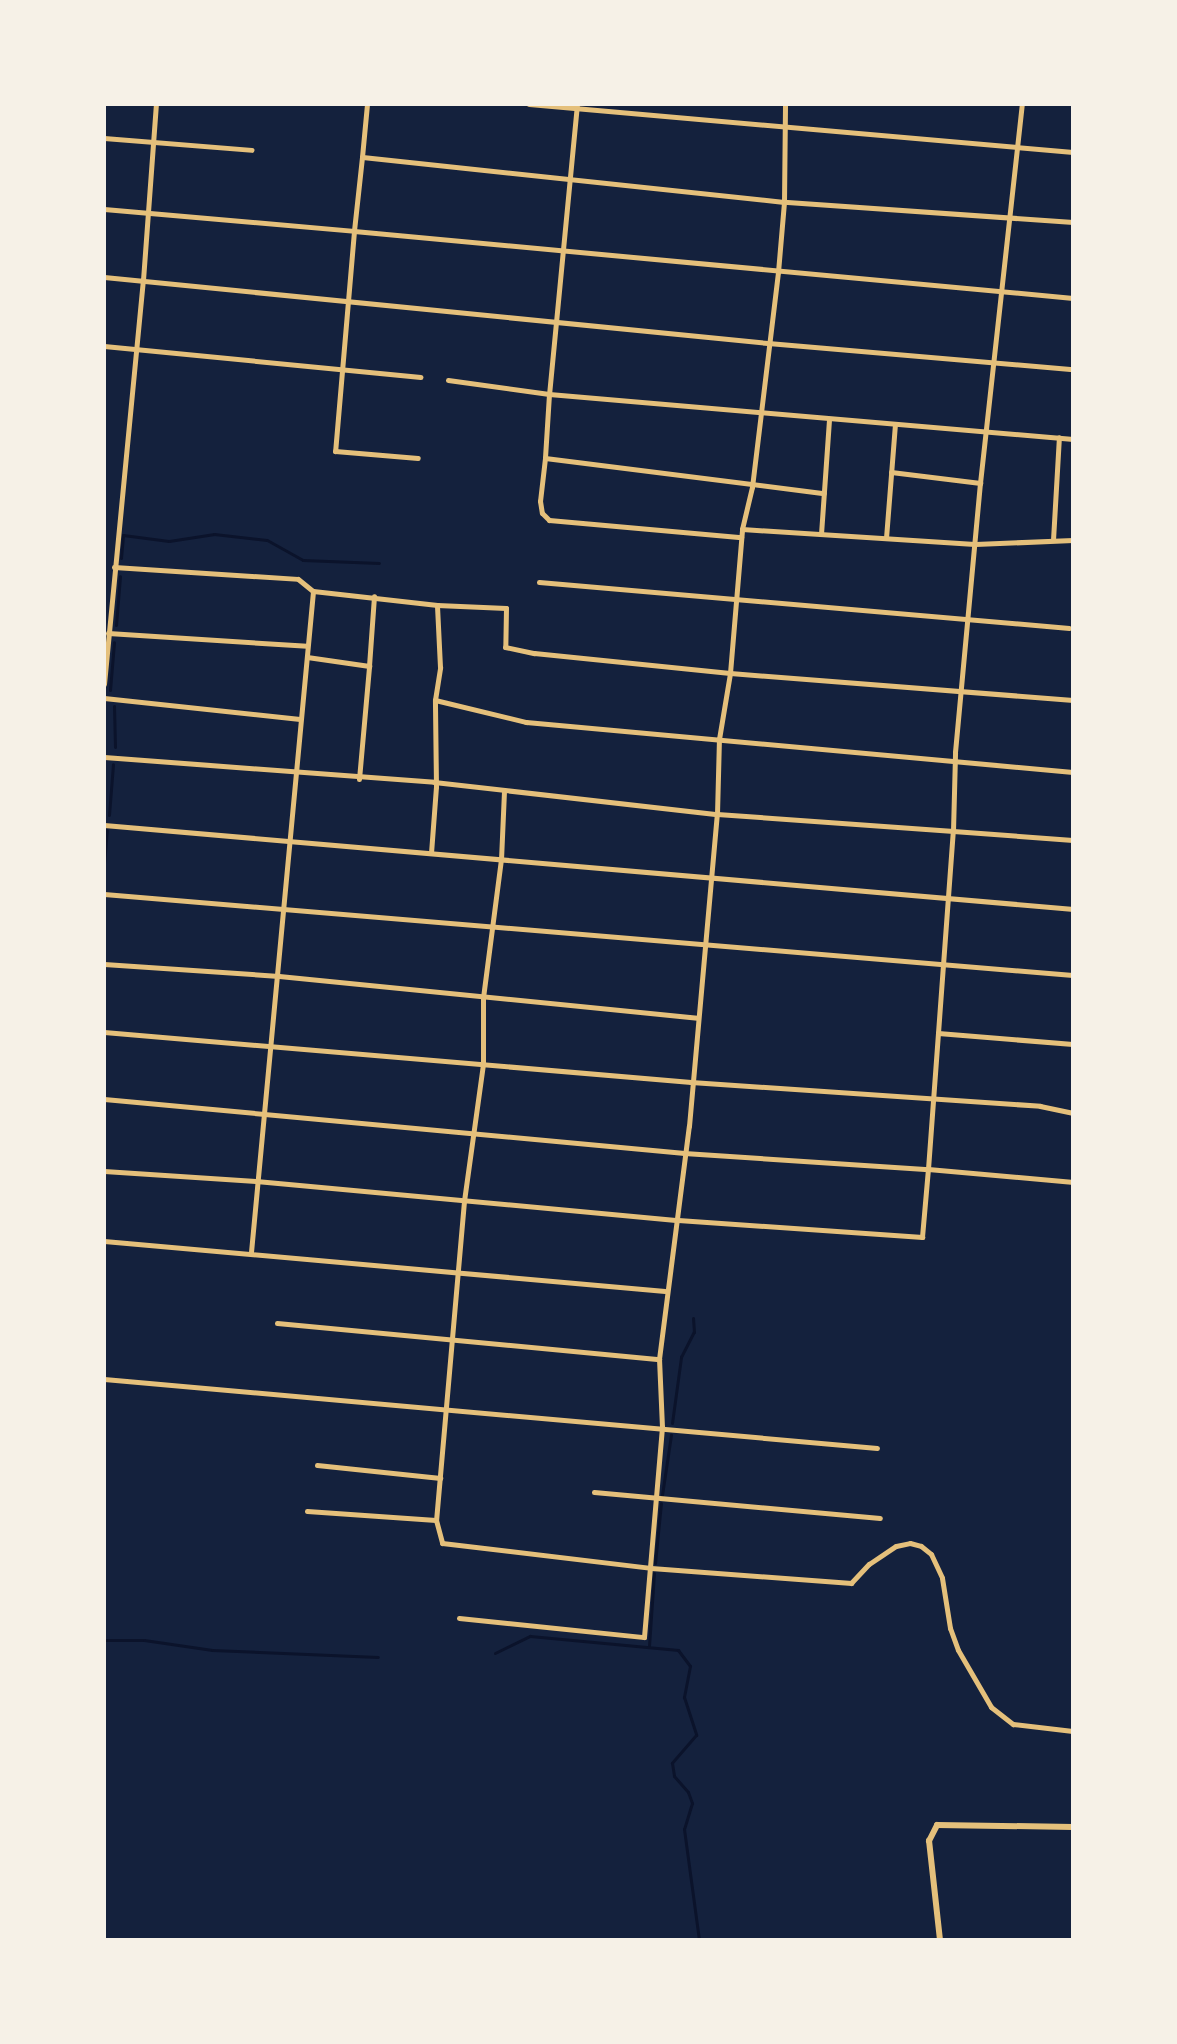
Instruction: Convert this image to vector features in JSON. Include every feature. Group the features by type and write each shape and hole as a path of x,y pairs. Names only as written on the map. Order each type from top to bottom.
{"street":[{"path":"104,684 108,602 143,280 156,104"},
{"path":"367,104 335,451 418,458"},
{"path":"529,104 1073,152"},
{"path":"459,1618 644,1637 662,1427 659,1359 665,1291 678,1220 717,814 719,739 730,673 741,537 752,487 778,272 784,202 782,127 785,104"},
{"path":"104,1171 256,1181 678,1220 922,1237 942,964 950,897 961,690 980,483 1022,104"},
{"path":"577,107 561,251 540,501 542,513 549,520 741,537"},
{"path":"104,138 252,150"},
{"path":"362,157 784,202 1073,222"},
{"path":"104,209 1073,298"},
{"path":"104,277 768,343 1073,369"},
{"path":"104,346 420,377"},
{"path":"448,380 549,394 1073,439"},
{"path":"821,534 829,419"},
{"path":"886,539 895,424"},
{"path":"1053,541 1059,437"},
{"path":"545,458 752,487 824,493"},
{"path":"891,472 980,483"},
{"path":"742,529 975,544 1073,540"},
{"path":"114,567 298,579 313,591 437,605 506,608 505,647 730,673 1073,700"},
{"path":"539,582 736,602 1069,628"},
{"path":"251,1252 256,1181 273,1047 285,909 287,842 313,591"},
{"path":"359,779 374,596"},
{"path":"431,853 435,700 440,667 437,605"},
{"path":"108,633 307,646"},
{"path":"307,657 369,666"},
{"path":"104,698 300,719"},
{"path":"435,700 526,722 1073,772"},
{"path":"104,757 359,779 434,782 717,814 1073,840"},
{"path":"504,791 501,859 483,997 483,1064 464,1201 437,1535 442,1543 450,1547 651,1568 851,1583 869,1564 896,1546 910,1543 921,1546 931,1554 942,1578 958,1650 991,1707 1013,1724 1073,1731"},
{"path":"104,825 1073,909"},
{"path":"104,894 705,947 1073,975"},
{"path":"104,964 279,976 697,1018"},
{"path":"104,1032 691,1082 1040,1106 1073,1113"},
{"path":"938,1033 1073,1044"},
{"path":"104,1099 684,1153 1073,1182"},
{"path":"104,1241 665,1291"},
{"path":"277,1323 659,1359"},
{"path":"104,1379 877,1448"},
{"path":"317,1465 440,1478"},
{"path":"594,1492 880,1518"},
{"path":"307,1511 436,1520"},
{"path":"940,1940 929,1841 937,1825 1073,1827"}],"waterway":[{"path":"121,558 123,535 169,541 214,534 267,540 303,560 379,563"},
{"path":"116,625 120,576"},
{"path":"110,690 114,642"},
{"path":"114,706 115,747"},
{"path":"109,815 113,764"},
{"path":"104,863 107,830"},
{"path":"672,1423 681,1357 694,1332 693,1318"},
{"path":"662,1495 671,1435"},
{"path":"655,1563 661,1503"},
{"path":"649,1646 654,1573"},
{"path":"495,1653 530,1636 678,1650 690,1666 684,1697 696,1735 672,1763 674,1776 688,1792 692,1803 684,1829 699,1940"},
{"path":"104,1640 144,1640 212,1650 378,1657"}]}
